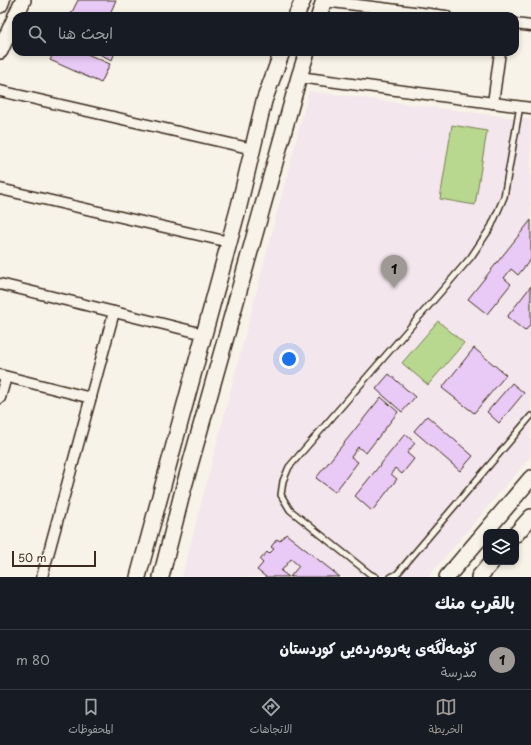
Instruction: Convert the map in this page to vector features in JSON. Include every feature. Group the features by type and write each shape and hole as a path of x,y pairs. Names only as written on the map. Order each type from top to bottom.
{"street":[{"path":"0,5 2,0"},
{"path":"18,12 23,0"},
{"path":"298,12 302,0"},
{"path":"320,12 324,1 413,12"},
{"path":"519,24 531,26"},
{"path":"0,51 12,25"},
{"path":"138,577 239,206 264,100 280,56"},
{"path":"161,577 183,490 298,77 306,56"},
{"path":"493,102 499,56"},
{"path":"298,77 531,108"},
{"path":"0,92 253,149"},
{"path":"0,189 229,242"},
{"path":"239,206 261,211"},
{"path":"0,284 204,334"},
{"path":"42,577 114,312"},
{"path":"0,398 3,376 90,398"},
{"path":"447,577 531,478"},
{"path":"519,531 531,517"},
{"path":"480,577 490,565"}],"lane":[{"path":"376,577 370,574 290,510 281,495 283,481 289,467 471,257 491,227 504,197 520,106"},
{"path":"391,577 397,574 531,416"}],"shaded area":[{"path":"309,91 531,120 531,456 428,577 182,577"}],"green space":[{"path":"452,125 487,131 475,205 440,199"},
{"path":"438,321 464,343 428,385 402,363"}],"building":[{"path":"78,0 116,0 111,12 72,12"},
{"path":"52,56 92,56 110,64 101,83 50,60"},
{"path":"104,56 114,56 112,60"},
{"path":"531,220 531,259 518,275 511,269 504,278 511,284 487,314 468,299"},
{"path":"531,286 531,324 525,331 507,317"},
{"path":"474,348 506,375 474,413 442,388"},
{"path":"389,374 415,397 402,412 376,389"},
{"path":"512,383 524,393 499,423 487,412"},
{"path":"381,397 398,412 366,453 358,447 351,457 358,462 335,492 316,478"},
{"path":"427,416 473,456 460,471 414,431"},
{"path":"405,434 415,443 407,453 414,459 402,474 395,468 391,474 397,479 372,511 355,496"},
{"path":"286,534 340,577 290,577 299,566 291,559 281,571 289,577 266,577 257,570 263,563 260,560 267,552 269,554 274,549 271,547 277,539 280,541"}],"place":[{"name":"كۆمەڵگەی پەروەردەیی كوردستان","path":"394,288"}]}
